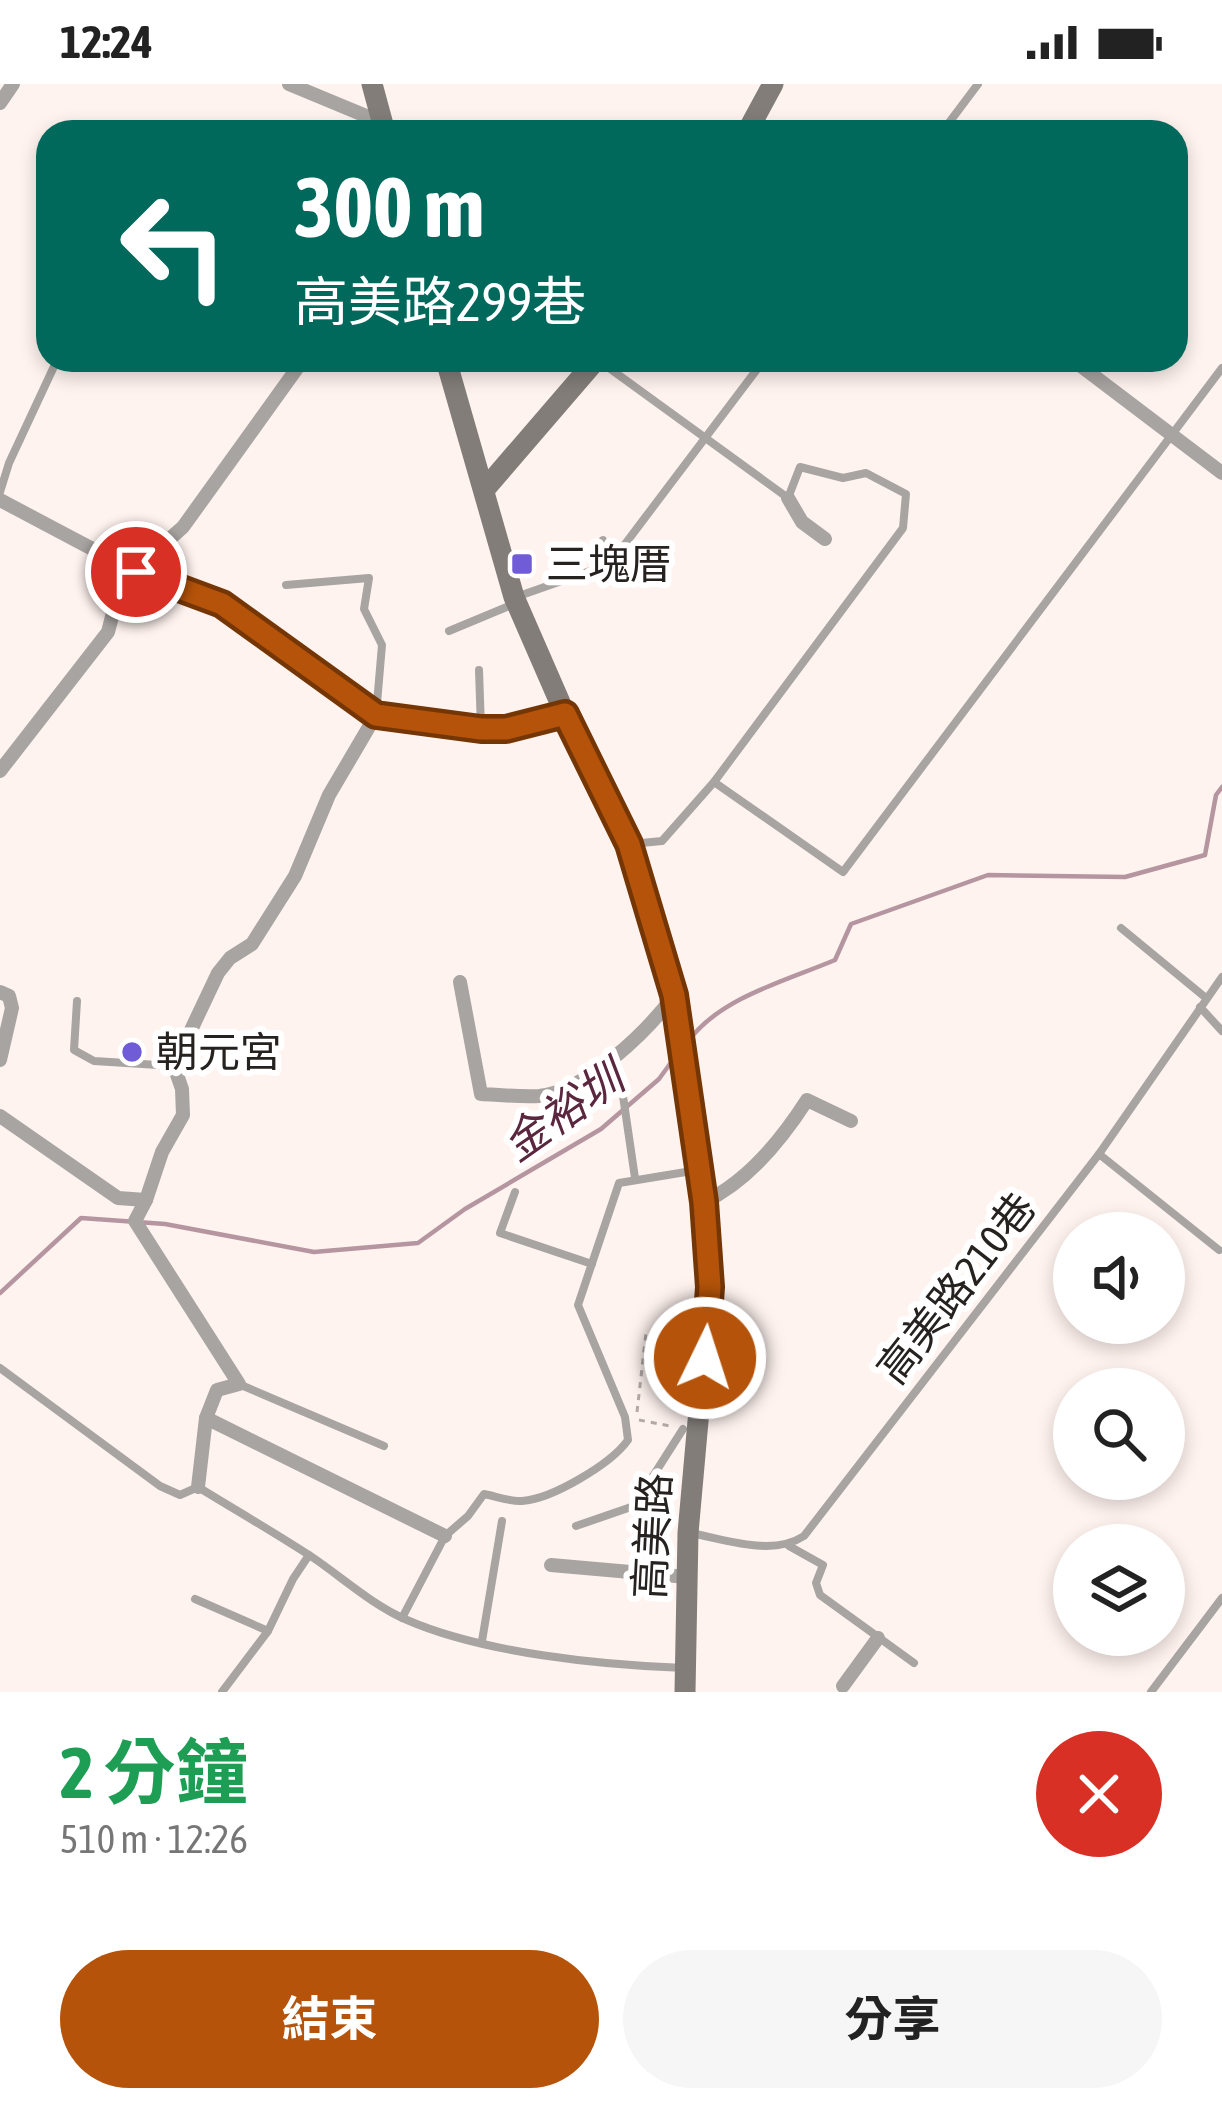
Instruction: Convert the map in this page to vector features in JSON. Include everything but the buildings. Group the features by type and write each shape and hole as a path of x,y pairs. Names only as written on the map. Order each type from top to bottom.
{"street":[{"path":"0,103 13,84"},
{"path":"289,84 369,120"},
{"path":"372,84 382,120"},
{"path":"760,120 772,84"},
{"path":"0,771 108,632 122,582 184,527 294,372"},
{"name":"高美路","path":"450,372 515,600 629,844 674,995 704,1202 709,1326 688,1533 685,1692"},
{"path":"485,489 587,372"},
{"path":"1088,372 1222,473"},
{"path":"0,496 136,572 222,604 376,715 506,729 565,714"},
{"path":"788,498 802,522 824,539"},
{"path":"198,1487 206,1418 217,1390 239,1384 134,1222 162,1152 183,1115 182,1090 173,1066 218,974 230,958 251,944 295,876 329,795 376,715"},
{"path":"460,982 481,1094 543,1096 580,1084 657,1018 674,995"},
{"path":"0,992 9,996 12,1008 0,1060"},
{"path":"704,1202 722,1194 780,1141 807,1100 851,1121"},
{"path":"0,1116 118,1198 146,1200"},
{"path":"206,1418 445,1536"},
{"path":"551,1564 687,1577"},
{"path":"843,1686 878,1638"}],"lane":[{"path":"951,120 978,84"},
{"path":"714,782 843,872 1222,368"},
{"path":"0,496 9,464 52,372"},
{"path":"615,372 788,498 800,467 843,478 866,472 906,494 903,528 714,782 662,841 629,844"},
{"path":"449,631 610,564 754,372"},
{"path":"603,539 610,564"},
{"path":"286,585 369,578 364,609 382,645 376,715"},
{"path":"479,670 481,729"},
{"path":"1121,928 1203,1002 1222,1030"},
{"name":"高美路210巷","path":"789,1546 804,1536 1099,1154 1222,977"},
{"path":"77,1001 74,1050 94,1061 173,1066"},
{"path":"623,1096 635,1178 699,1169"},
{"path":"1099,1154 1219,1250"},
{"name":"高美路","path":"402,1618 445,1536 484,1494 522,1501 538,1496 614,1459 628,1440 625,1417 578,1305 619,1183 635,1178"},
{"path":"515,1192 500,1233 592,1264"},
{"path":"0,1368 160,1486 180,1495 198,1487 402,1618 445,1636 617,1666 686,1668"},
{"path":"239,1384 384,1447"},
{"name":"高美路","path":"576,1526 634,1506 683,1429"},
{"path":"482,1641 502,1521"},
{"path":"688,1533 789,1546 823,1565 816,1583 820,1595 914,1663"},
{"path":"222,1692 268,1631 309,1555"},
{"path":"1151,1692 1222,1598"},
{"path":"195,1599 268,1631"}],"path":[{"path":"646,1334 636,1420 683,1429"}],"waterway":[{"name":"金裕圳","path":"690,1039 703,1024 738,1001 835,960 851,924 988,875 1125,877 1205,855 1216,795 1222,787"},
{"name":"金裕圳","path":"0,1293 81,1218 165,1224 314,1252 418,1243 465,1209 601,1129 659,1079 675,1057"}],"place":[{"name":"三塊厝","path":"522,564"},
{"name":"朝元宮","path":"132,1052"}],"route":[{"path":"136,572 222,604 376,715 506,729 565,714 629,844 674,995 704,1202 710,1287 705,1358"}]}
